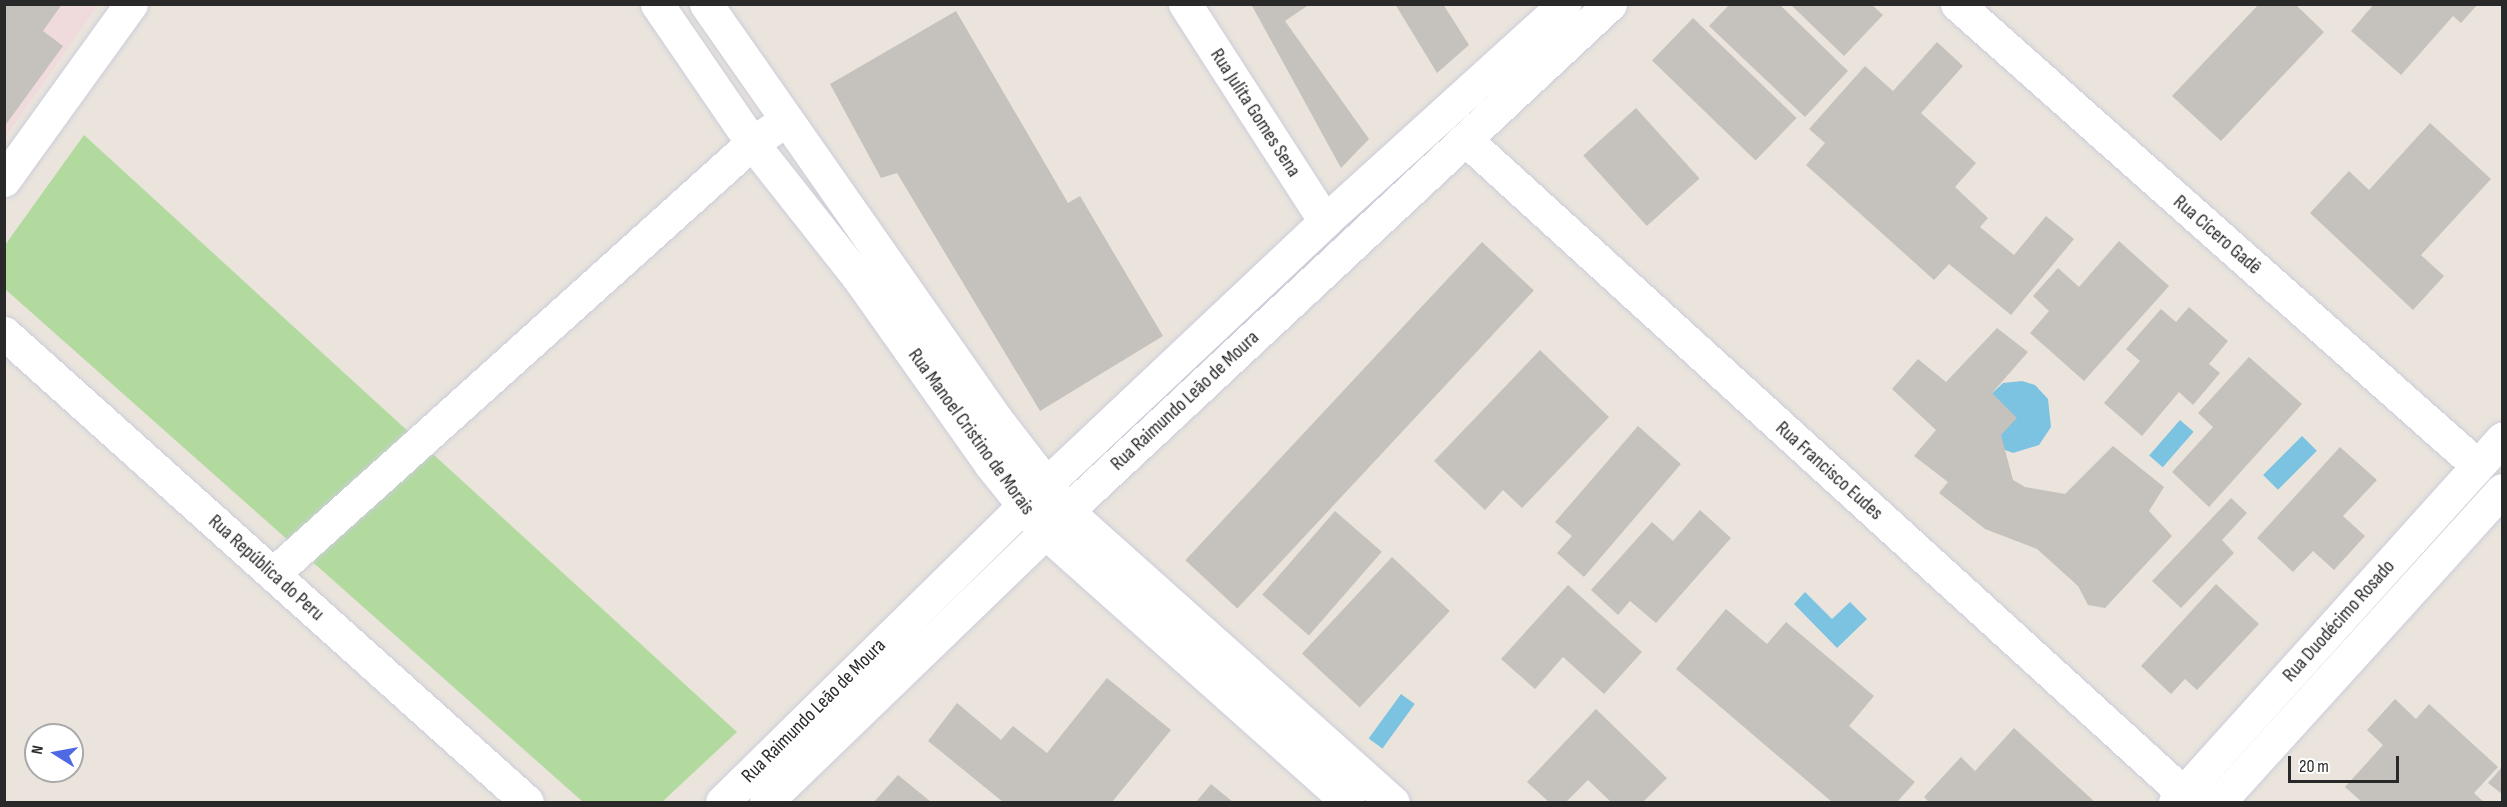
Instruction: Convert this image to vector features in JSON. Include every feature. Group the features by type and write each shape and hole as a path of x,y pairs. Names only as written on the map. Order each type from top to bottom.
{"street":[{"path":"4,180 131,4"},
{"name":"Rua Manoel Cristino de Morais","path":"657,4 752,143 858,277 1023,506 1056,521 1393,802"},
{"name":"Rua Manoel Cristino de Morais","path":"706,4 996,418 1047,484 1056,521 1348,802"},
{"name":"Rua Julita Gomes Sena","path":"1185,4 1325,221"},
{"name":"Rua Raimundo Leão de Moura","path":"722,802 1023,506 1325,221 1564,4"},
{"name":"Rua Raimundo Leão de Moura","path":"766,802 1056,521 1610,4"},
{"name":"Rua Cícero Gadê","path":"1957,4 2478,466"},
{"path":"273,574 752,143 787,120"},
{"name":"Rua Francisco Eudes","path":"1466,139 2184,799"},
{"name":"Rua República do Peru","path":"4,333 527,802"},
{"name":"Rua Duodécimo Rosado","path":"2184,799 2502,439"},
{"name":"Rua Duodécimo Rosado","path":"2219,802 2502,490"}],"shaded area":[{"path":"5,5 98,5 5,138"}],"green space":[{"path":"84,135 737,732 662,802 583,802 5,289 5,245"}],"water":[{"path":"2022,381 2035,385 2048,399 2051,427 2039,445 2013,453 1995,446 1984,401 2003,383"},
{"path":"2180,420 2194,432 2163,467 2149,455"},
{"path":"2302,436 2317,451 2278,490 2263,475"},
{"path":"1805,592 1832,619 1850,602 1867,619 1837,648 1794,604"},
{"path":"1401,694 1415,704 1382,748 1369,738"}],"building":[{"path":"4,4 62,4 43,31 63,46 4,127"},
{"path":"1251,4 1310,4 1285,21 1369,139 1341,168"},
{"path":"1395,4 1443,4 1469,45 1437,73"},
{"path":"1730,4 1779,4 1848,71 1805,117 1709,26"},
{"path":"2259,4 2295,4 2324,32 2221,141 2172,96"},
{"path":"2374,4 2478,4 2461,23 2453,16 2401,75 2351,31"},
{"path":"1791,5 1872,5 1883,15 1844,56"},
{"path":"956,11 1068,203 1080,196 1163,336 1040,411 897,173 881,178 830,84"},
{"path":"1693,18 1797,118 1756,160 1652,60"},
{"path":"1937,42 1963,66 1921,113 1976,163 1955,187 1988,218 1980,227 2014,255 2046,216 2074,239 2011,315 1949,264 1934,280 1806,165 1825,143 1809,129 1865,66 1893,91"},
{"path":"1636,108 1700,179 1647,226 1583,156"},
{"path":"2430,123 2491,179 2421,255 2444,276 2413,310 2310,213 2349,171 2369,190"},
{"path":"2119,241 2169,286 2084,381 2030,333 2049,311 2033,296 2058,268 2079,287"},
{"path":"1482,242 1534,290 1237,609 1185,560"},
{"path":"2189,307 2228,341 2209,364 2220,373 2193,405 2179,392 2142,436 2104,403 2140,361 2126,349 2161,309 2176,322"},
{"path":"1997,328 2028,352 1992,393 2017,418 2001,435 2013,480 2025,487 2065,494 2113,446 2164,487 2149,511 2172,536 2105,608 2088,605 2078,586 2037,549 1985,529 1939,493 1948,482 1914,456 1936,430 1892,389 1918,359 1946,382"},
{"path":"1540,350 1609,417 1522,508 1503,490 1485,510 1434,461"},
{"path":"2249,357 2302,404 2209,507 2172,472 2213,427 2198,413"},
{"path":"1638,426 1681,464 1584,577 1557,553 1572,536 1555,522"},
{"path":"2340,447 2377,480 2343,516 2365,536 2334,570 2313,551 2293,572 2257,538"},
{"path":"2231,498 2247,513 2222,540 2234,553 2181,608 2152,581"},
{"path":"1700,510 1731,538 1656,623 1630,601 1618,615 1591,590 1652,522 1673,541"},
{"path":"1335,511 1382,552 1309,635 1262,595"},
{"path":"1392,557 1450,611 1360,707 1302,654"},
{"path":"2216,584 2259,624 2197,690 2185,679 2171,694 2141,666"},
{"path":"1568,585 1642,652 1604,694 1563,657 1535,689 1501,659"},
{"path":"1726,609 1767,644 1786,622 1874,696 1849,726 1915,782 1897,802 1832,802 1676,669"},
{"path":"1107,678 1171,730 1112,802 1003,802 928,741 957,703 1001,740 1013,726 1047,753"},
{"path":"2395,699 2416,719 2429,704 2498,767 2474,793 2484,802 2362,802 2345,787 2383,745 2367,730"},
{"path":"1596,709 1667,778 1643,802 1611,802 1588,780 1566,802 1549,802 1527,782"},
{"path":"2014,728 2095,802 1929,802 1924,797 1961,757 1975,771"},
{"path":"2502,767 2502,794 2488,783"},
{"path":"898,775 931,802 874,802"},
{"path":"1211,784 1233,802 1196,802"}]}
